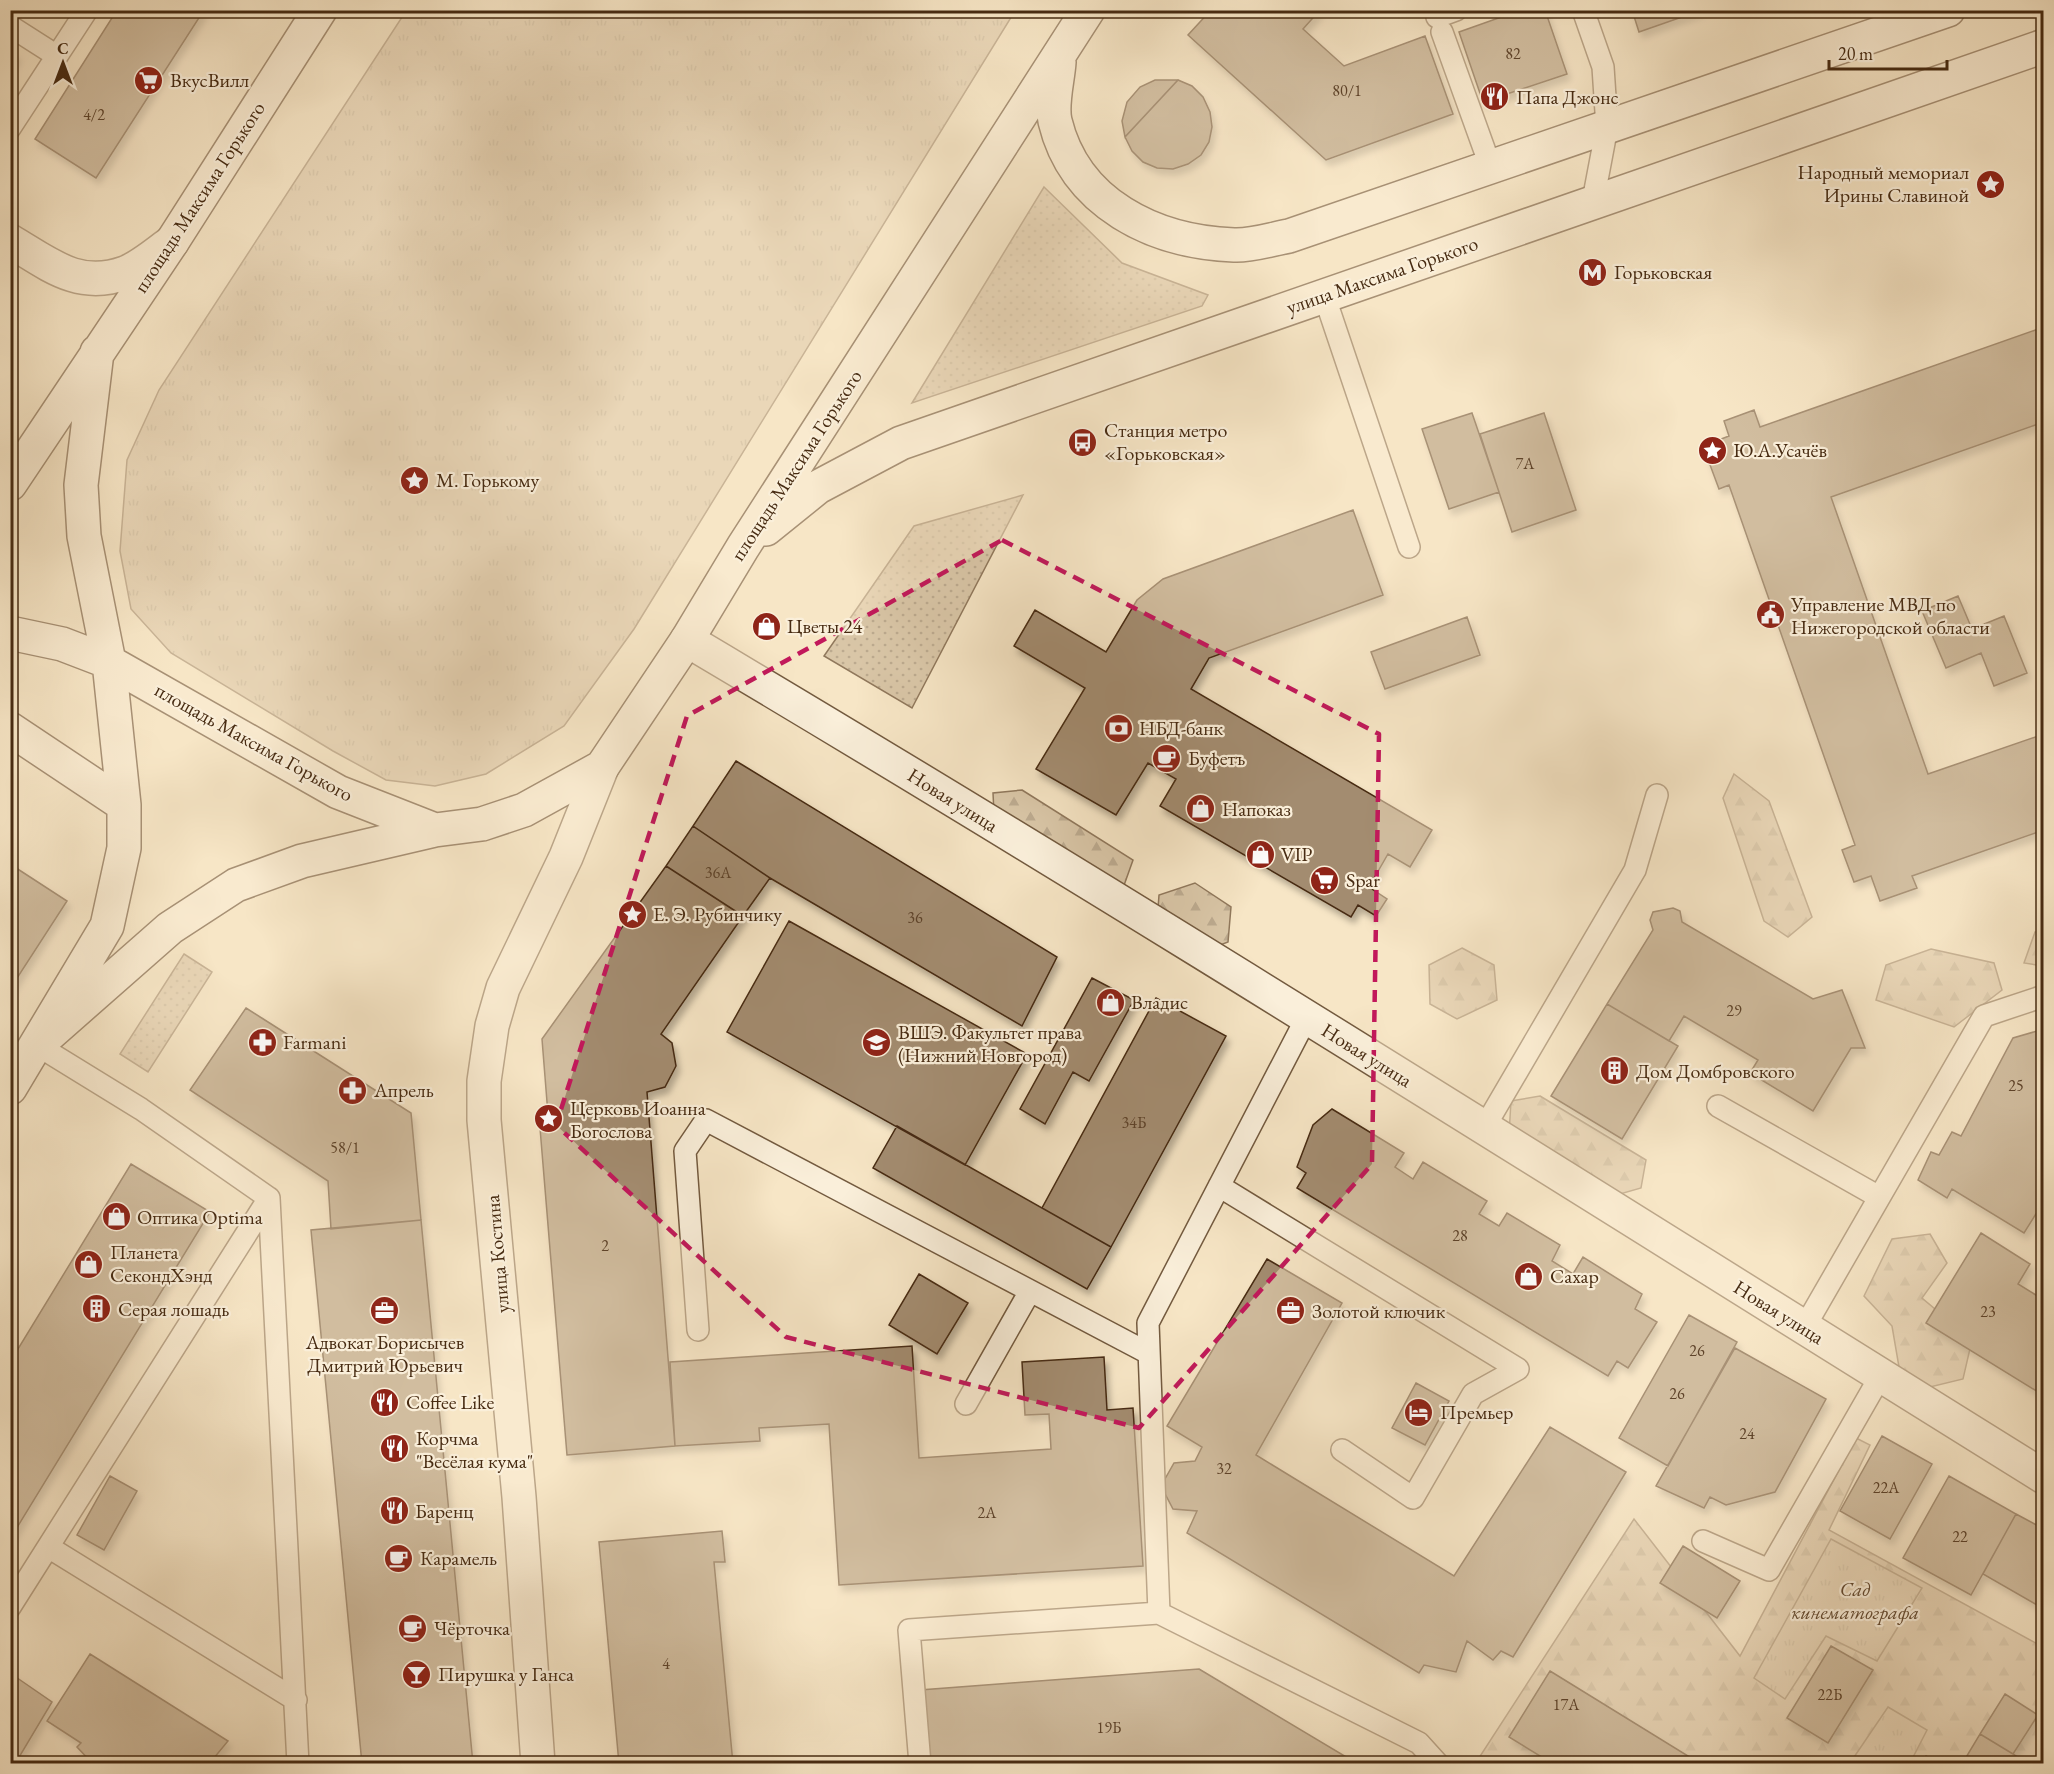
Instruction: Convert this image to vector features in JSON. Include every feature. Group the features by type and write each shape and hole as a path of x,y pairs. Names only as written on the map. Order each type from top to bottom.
{"main road":[{"name":"площадь Максима Горького","path":"10,484 172,242 320,10"},
{"name":"площадь Максима Горького","path":"37,1045 170,928 236,885 302,861 435,830 482,824 524,810 602,767 687,640 743,547 1060,57 1088,10"},
{"path":"1060,57 1054,119 1070,163 1097,196 1133,220 1178,237 1236,246 1289,236 1948,10"},
{"name":"улица Максима Горького","path":"743,547 818,487 901,443 2043,46"},
{"path":"10,241 69,276 94,279 127,273 172,242"},
{"name":"площадь Максима Горького","path":"37,1045 107,926 124,848 124,805 109,662 84,536 81,485 97,352"},
{"name":"площадь Максима Горького","path":"10,633 62,644 109,662 338,792 435,830"},
{"name":"Новая улица","path":"687,640 887,759 1306,1017 2043,1477"},
{"path":"10,729 124,805"},
{"name":"улица Костина","path":"538,1764 519,1497 484,1120 484,1081 492,1026 503,988 566,857 602,767"},
{"path":"10,1088 37,1045"}],"lane":[{"path":"10,128 87,10"},
{"path":"1583,10 1603,67 1607,127 1593,201"},
{"path":"1445,20 1491,168"},
{"path":"10,26 57,56"},
{"path":"1324,295 1409,547"},
{"path":"1484,1128 1635,870 1657,795"},
{"path":"1804,1328 1984,1016 2043,996"},
{"path":"1159,1613 1148,1323 1306,1017"},
{"path":"37,1045 141,1109 269,1198"},
{"path":"1718,1106 1880,1197"},
{"path":"698,1330 685,1151 706,1120 1148,1353"},
{"path":"1219,1186 1518,1370 1473,1394 1413,1498 1342,1450"},
{"path":"10,1607 50,1548 269,1198"},
{"path":"269,1198 298,1764"},
{"path":"966,1404 1030,1291"},
{"path":"1703,1540 1769,1570 1881,1375"},
{"path":"50,1548 296,1700"},
{"path":"920,1764 909,1630 1159,1613 1419,1743 1438,1764"}],"highlighted area":[{"path":"1002,540 1379,734 1372,1164 1139,1428 786,1337 556,1125 687,716"}],"green space":[{"path":"406,11 1015,11 634,629 564,726 486,774 435,786 386,780 333,751 171,653 131,609 120,551 127,460 159,390"},
{"path":"1044,187 1122,263 1208,295 1202,306 912,403"},
{"path":"1023,495 912,708 824,656 914,526"},
{"path":"1734,774 1769,801 1812,917 1788,937 1764,921 1723,798"},
{"path":"1022,790 1133,860 1122,891 995,834 993,793"},
{"path":"1195,883 1231,907 1228,942 1189,957 1156,936 1159,895"},
{"path":"2043,931 2043,966 2024,963 2035,932"},
{"path":"1462,948 1494,965 1497,1000 1457,1019 1430,1004 1429,965"},
{"path":"1931,949 1994,963 2002,990 1954,1027 1876,1000 1886,965"},
{"path":"184,954 212,972 148,1072 120,1054"},
{"path":"1540,1096 1646,1160 1641,1188 1613,1196 1509,1135 1511,1101"},
{"path":"1930,1234 1947,1263 1922,1298 1972,1340 1963,1379 1930,1387 1899,1367 1892,1326 1864,1296 1892,1239"},
{"path":"1856,1438 1870,1445 1829,1530 2043,1647 2043,1763 1475,1764 1634,1519 1740,1656"},
{"name":"Сад кинематографа","path":"1831,1539 1922,1588 1877,1661 1826,1636 1785,1699 1754,1678"},
{"path":"1888,1707 1927,1730 1910,1763 1850,1763"}],"building":[{"path":"117,10 204,10 96,178 35,139"},
{"path":"1211,10 1320,10 1303,29 1344,66 1425,36 1453,114 1326,160 1188,35"},
{"path":"1521,10 1545,10 1567,74 1483,102 1459,32"},
{"path":"1632,10 1702,10 1639,32"},
{"path":"10,52 17,55 10,66"},
{"path":"1155,80 1178,80 1125,137 1122,121 1127,102 1140,87"},
{"path":"1178,80 1192,86 1203,97 1210,112 1212,127 1209,142 1201,155 1188,164 1173,169 1157,168 1143,162 1132,151 1125,137"},
{"path":"2044,327 2044,422 1831,497 1928,774 2044,734 2044,830 1912,876 1917,888 1880,901 1871,876 1854,882 1842,850 1855,845 1729,485 1719,489 1703,446 1729,436 1724,421 1754,410 1760,427"},
{"path":"1472,413 1499,492 1449,509 1422,429"},
{"path":"1544,413 1576,510 1512,532 1480,434"},
{"path":"1353,510 1383,595 1209,658 1191,689 1432,830 1410,867 1388,854 1369,887 1387,899 1376,916 1358,905 1351,917 1160,806 1176,779 1148,763 1116,815 1036,769 1085,688 1014,646 1035,610 1106,652 1137,600 1163,579"},
{"path":"1958,596 1972,629 2004,616 2027,673 1994,686 1981,653 1946,668 1922,611"},
{"path":"1467,617 1480,655 1385,689 1371,652"},
{"path":"736,761 1057,957 1022,1026 770,878 693,826"},
{"path":"693,826 770,878 743,916 666,866"},
{"path":"10,864 67,901 10,989"},
{"path":"666,866 743,916 661,1034 672,1043 676,1066 665,1087 647,1092 675,1446 567,1455 540,1128 549,1127 542,1039"},
{"path":"1673,908 1680,911 1682,922 1813,999 1842,990 1865,1048 1851,1048 1813,1111 1750,1073 1758,1060 1684,1016 1669,1041 1607,1004 1653,930 1650,920 1653,912"},
{"name":"ВШЭ. Факультет права (Нижний Новгород)","path":"789,921 1027,1054 965,1165 727,1032"},
{"path":"1092,978 1134,1000 1089,1081 1073,1072 1045,1124 1020,1109"},
{"path":"1156,998 1226,1036 1111,1247 1042,1208"},
{"name":"Дом Домбровского","path":"1607,1004 1678,1046 1622,1139 1551,1096"},
{"path":"246,1008 411,1113 421,1220 331,1229 328,1181 190,1090"},
{"path":"2044,1029 2044,1201 2024,1233 1952,1189 1947,1198 1918,1180 1931,1152 1939,1155 1952,1132 1961,1136 2013,1038"},
{"path":"1332,1109 1404,1153 1395,1167 1413,1179 1423,1162 1487,1201 1479,1214 1499,1226 1507,1213 1560,1245 1552,1261 1573,1274 1583,1257 1642,1294 1635,1309 1657,1322 1628,1368 1617,1361 1608,1376 1297,1188 1306,1173 1297,1167 1313,1125"},
{"path":"897,1126 1111,1247 1087,1289 873,1168"},
{"name":"Серая лошадь","path":"131,1164 210,1212 10,1539 10,1362"},
{"path":"421,1220 473,1764 362,1764 311,1230"},
{"path":"1981,1233 2030,1264 2018,1284 2044,1300 2043,1395 1926,1323"},
{"path":"1267,1259 1342,1303 1256,1455 1454,1576 1550,1427 1626,1472 1513,1657 1501,1651 1493,1660 1467,1641 1456,1672 1424,1665 1419,1673 1187,1533 1197,1511 1173,1509 1161,1486 1174,1463 1195,1461 1202,1447 1167,1426"},
{"path":"919,1274 968,1303 937,1354 889,1325"},
{"path":"1689,1315 1737,1342 1668,1466 1619,1438"},
{"path":"912,1346 919,1458 1051,1449 1049,1414 1025,1415 1022,1362 1104,1357 1107,1410 1133,1408 1143,1566 839,1585 829,1424 759,1428 760,1441 675,1446 670,1362"},
{"path":"1735,1348 1826,1399 1775,1492 1726,1505 1710,1497 1704,1508 1656,1486"},
{"path":"1416,1383 1449,1401 1425,1445 1392,1428"},
{"path":"1882,1436 1932,1464 1890,1539 1840,1511"},
{"path":"110,1476 137,1491 104,1550 77,1535"},
{"path":"1949,1476 2016,1514 1971,1595 1903,1558"},
{"path":"2016,1514 2044,1529 2044,1594 2037,1605 1983,1574"},
{"path":"722,1531 725,1562 714,1562 733,1764 619,1764 599,1542"},
{"path":"1683,1546 1740,1581 1717,1618 1660,1583"},
{"path":"1831,1646 1873,1670 1828,1743 1787,1718"},
{"path":"90,1654 228,1741 209,1764 93,1764 77,1747 81,1743 47,1721"},
{"path":"1199,1669 1358,1764 925,1764 920,1690"},
{"path":"1550,1671 1701,1764 1553,1764 1509,1737"},
{"path":"10,1673 52,1702 15,1764 10,1764"},
{"path":"2005,1694 2038,1715 2013,1754 1980,1734"},
{"path":"1980,1734 2013,1754 2028,1764 1962,1764"},
{"path":"1926,1756 1940,1764 1922,1764"}],"place":[{"name":"ВкусВилл","path":"149,80"},
{"name":"Папа Джонс","path":"1495,97"},
{"name":"Народный мемориал Ирины Славиной","path":"1990,184"},
{"name":"Горьковская","path":"1593,272"},
{"name":"Станция метро «Горьковская»","path":"1083,442"},
{"name":"Ю.А.Усачёв","path":"1712,450"},
{"name":"М. Горькому","path":"415,480"},
{"name":"Управление МВД по Нижегородской области","path":"1770,615"},
{"name":"Цветы 24","path":"766,626"},
{"name":"НБД-банк","path":"1118,728"},
{"name":"Буфетъ","path":"1167,758"},
{"name":"Напоказ","path":"1201,809"},
{"name":"VIP","path":"1260,854"},
{"name":"Spar","path":"1325,880"},
{"name":"Е. Э. Рубинчику","path":"632,914"},
{"name":"Владис","path":"1110,1002"},
{"name":"Farmani","path":"262,1042"},
{"name":"ВШЭ. Факультет права (Нижний Новгород)","path":"877,1043"},
{"name":"Дом Домбровского","path":"1615,1071"},
{"name":"Апрель","path":"353,1090"},
{"name":"Церковь Иоанна Богослова","path":"549,1119"},
{"name":"Оптика Optima","path":"116,1217"},
{"name":"Планета СекондХэнд","path":"89,1264"},
{"name":"Сахар","path":"1529,1276"},
{"name":"Серая лошадь","path":"97,1309"},
{"name":"Адвокат Борисычев Дмитрий Юрьевич","path":"385,1311"},
{"name":"Золотой ключик","path":"1291,1311"},
{"name":"Coffee Like","path":"385,1402"},
{"name":"Премьер","path":"1419,1412"},
{"name":"Корчма \"Весёлая кума\"","path":"395,1449"},
{"name":"Баренц","path":"394,1511"},
{"name":"Карамель","path":"399,1558"},
{"name":"Чёрточка","path":"413,1628"},
{"name":"Пирушка у Ганса","path":"417,1674"}]}
